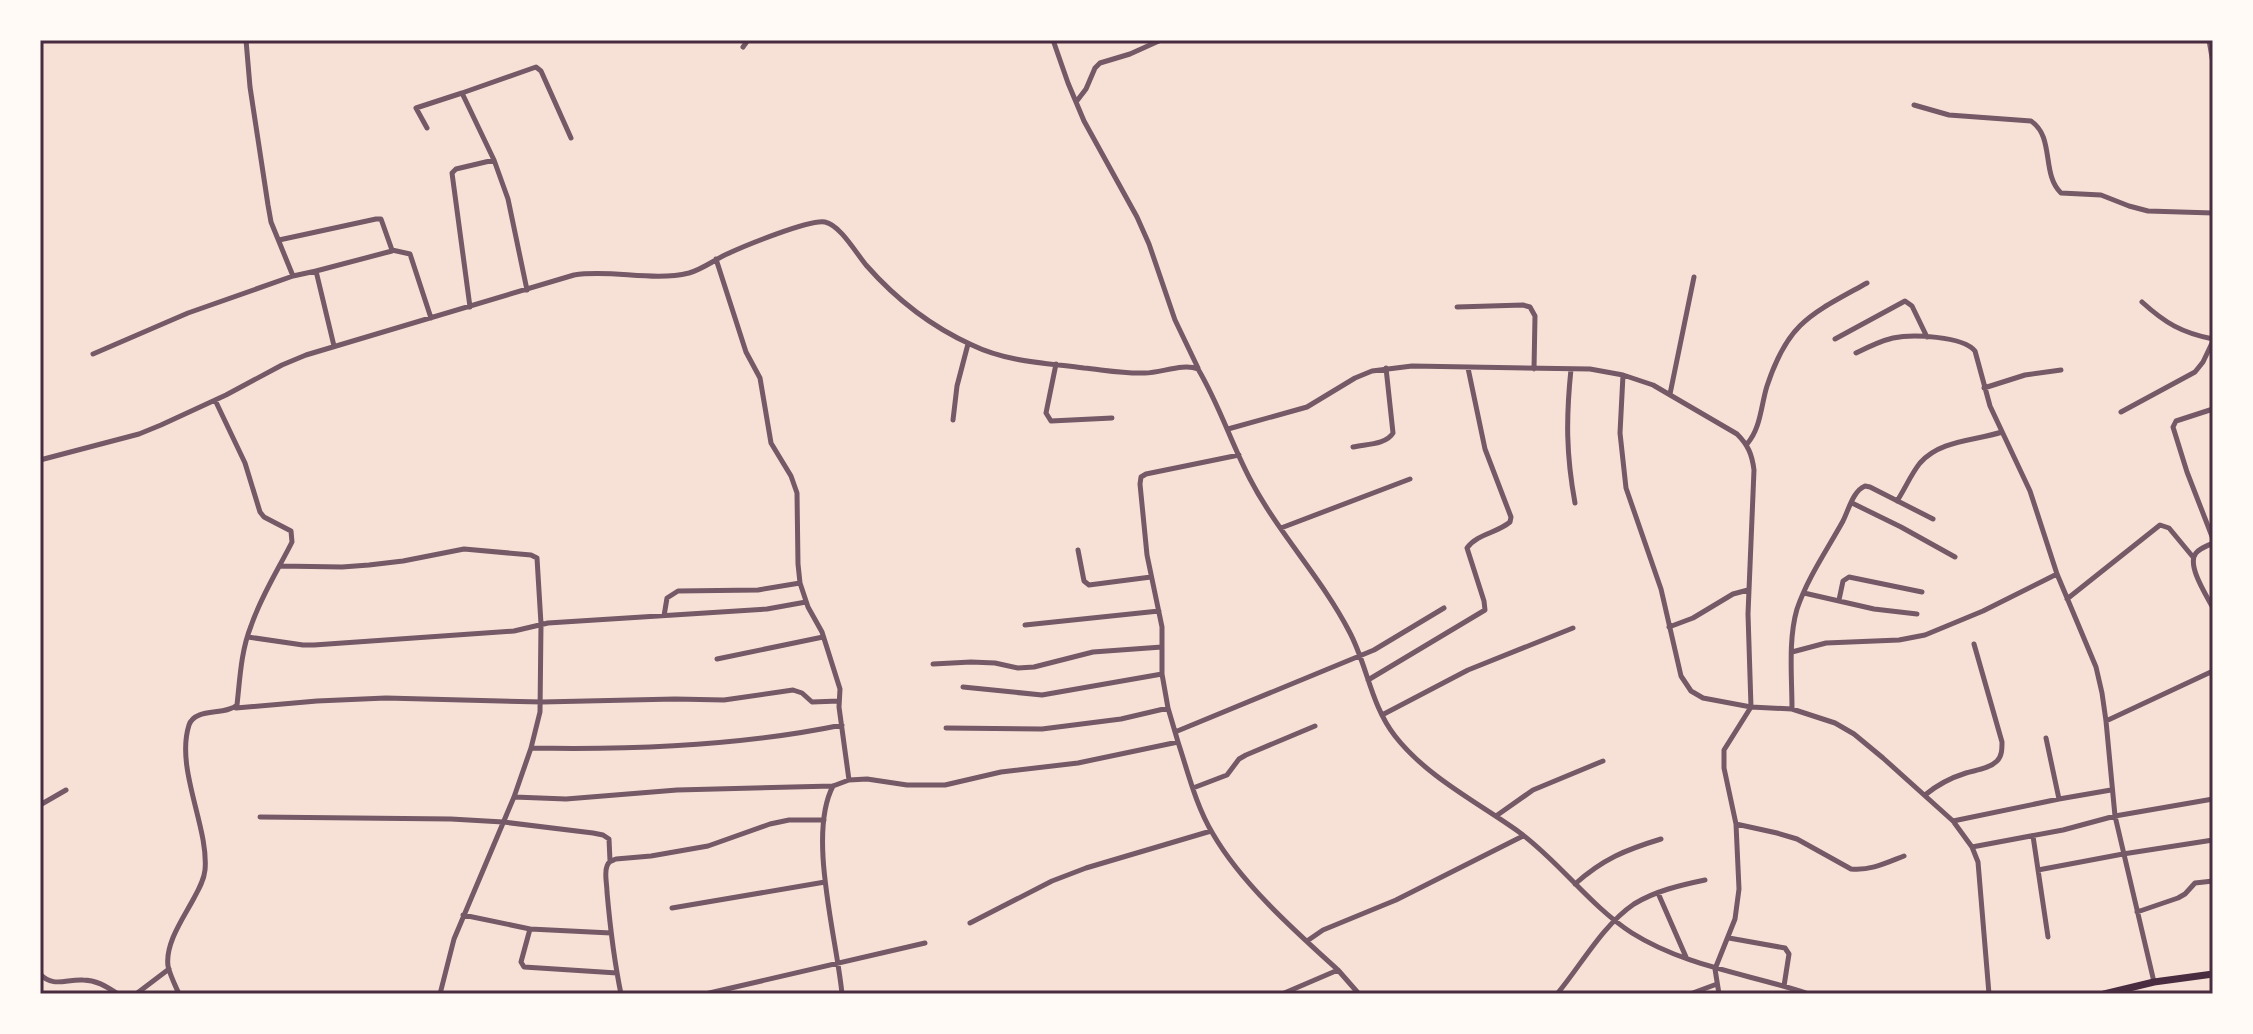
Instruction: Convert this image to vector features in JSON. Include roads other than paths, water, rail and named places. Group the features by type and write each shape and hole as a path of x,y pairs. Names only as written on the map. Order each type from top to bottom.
{"main road":[{"path":"2108,994 2154,982 2213,974"}],"street":[{"path":"246,40 248,77 271,222 293,276"},
{"path":"743,47 748,40"},
{"path":"1053,40 1076,102 1137,217 1175,320 1250,480 1337,607 1382,715 1394,735 1414,757 1523,836 1615,920 1652,944 1715,969 1809,994"},
{"path":"1076,102 1100,63 1123,57 1161,40"},
{"path":"2209,40 2213,63"},
{"path":"427,128 417,107 536,67 541,71 571,138"},
{"path":"462,93 494,160 508,199 527,290"},
{"path":"1914,105 1949,115 2031,121 2043,133 2052,180 2061,193 2101,195 2148,211 2213,213"},
{"path":"470,307 451,175 456,169 494,160"},
{"path":"279,240 379,219 394,251"},
{"path":"40,460 139,434 215,400 282,365 334,346 574,275 590,272 687,273 808,224 826,222 839,230 876,276 905,302 968,344 992,354 1143,373 1190,366 1198,369"},
{"path":"93,354 188,313 293,276 394,251 410,254 431,318"},
{"path":"716,259 746,352 760,378 771,443 795,486 800,583 823,637 840,689 849,780"},
{"path":"316,271 334,346"},
{"path":"1670,394 1694,277"},
{"path":"1747,444 1756,428 1779,356 1791,334 1822,307 1867,283"},
{"path":"1835,339 1905,301 1912,306 1928,338"},
{"path":"2121,412 2195,372 2213,340 2174,327 2142,302"},
{"path":"1457,307 1530,307 1535,316 1534,369"},
{"path":"1856,353 1895,338 1928,338 1969,344 1978,360 1984,388 2030,491 2057,574 2096,667 2106,721 2115,816 2154,982"},
{"path":"953,420 957,386 968,344"},
{"path":"1056,364 1046,413 1051,421 1112,418"},
{"path":"1228,429 1307,407 1355,378 1386,368 1590,369 1653,385 1737,434 1747,444 1754,470 1748,590 1751,707 1724,750 1724,768 1740,861 1735,919 1715,969 1719,994"},
{"path":"1353,447 1391,438 1386,368"},
{"path":"1368,680 1485,610 1467,548 1474,540 1506,526 1511,517 1485,449 1468,368"},
{"path":"1571,369 1566,436 1575,503"},
{"path":"1984,388 2025,375 2061,370"},
{"path":"1623,375 1620,433 1624,474 1638,526 1661,589 1681,676 1691,691 1703,698 1751,707 1792,709 1835,723 1854,734 1953,821 1972,847 1978,862 1989,994"},
{"path":"215,400 245,463 260,512 291,531 292,542 265,592 248,637 241,660 235,708"},
{"path":"2193,557 2213,541 2173,427 2176,421 2213,409"},
{"path":"1897,501 1928,455 1956,443 2002,432"},
{"path":"1239,455 1141,477 1168,708 1193,788 1211,831 1225,853 1359,994"},
{"path":"1281,528 1410,479"},
{"path":"1792,709 1792,652 1797,611 1817,563 1857,490 1865,486 1933,519"},
{"path":"1852,503 1955,557"},
{"path":"2067,599 2164,524 2193,557 2196,575 2213,608"},
{"path":"280,566 369,565 464,549 537,558 542,702 531,748 514,797 463,915 440,994"},
{"path":"1078,550 1084,581 1089,585 1151,577"},
{"path":"1792,652 1826,643 1899,640 1925,635 1983,611 2057,574"},
{"path":"1839,600 1843,581 1849,577 1922,592"},
{"path":"664,616 667,598 678,591 758,590 800,583"},
{"path":"1669,627 1693,618 1733,594 1748,590"},
{"path":"1804,593 1917,614"},
{"path":"248,637 314,645 514,631 541,624 767,609 806,602"},
{"path":"1175,732 1360,656 1444,608"},
{"path":"1025,625 1159,611"},
{"path":"1382,715 1468,670 1573,628"},
{"path":"717,659 823,637"},
{"path":"1925,795 1950,779 1988,767 1998,760 2001,753 2002,742 1974,644"},
{"path":"933,664 971,662 1034,667 1093,652 1162,647"},
{"path":"2106,721 2213,671"},
{"path":"963,687 1042,695 1162,674"},
{"path":"179,994 169,969 168,957 204,873 205,856 190,782 187,742 190,724 198,715 235,708 386,698 542,702 724,700 793,690 812,702 839,701"},
{"path":"946,728 1042,729 1121,719 1168,708"},
{"path":"531,748 586,749 739,740 794,735 842,725"},
{"path":"1193,788 1227,775 1246,755 1315,726"},
{"path":"2046,738 2059,799"},
{"path":"514,797 566,799 677,790 833,786 849,780 867,779 933,787 1001,772 1078,763 1178,742"},
{"path":"1496,816 1533,790 1603,761"},
{"path":"833,786 826,798 824,820 825,882 842,994"},
{"path":"40,805 66,790"},
{"path":"1953,821 2111,790"},
{"path":"1972,847 2115,816 2213,799"},
{"path":"260,817 451,819 503,822 603,835 609,839 610,861 606,871 611,933 621,994"},
{"path":"610,861 679,853 789,820 824,820"},
{"path":"1736,824 1797,839 1851,869 1876,867 1904,856"},
{"path":"970,923 1063,876 1211,831"},
{"path":"1307,941 1323,930 1396,900 1523,836"},
{"path":"2033,836 2048,937"},
{"path":"1575,884 1608,858 1661,839"},
{"path":"2038,870 2213,840"},
{"path":"1557,994 1615,920 1636,903 1658,893 1705,880"},
{"path":"2137,912 2178,898 2195,883 2213,881"},
{"path":"672,908 825,882"},
{"path":"1658,893 1686,958"},
{"path":"463,915 530,929 611,933"},
{"path":"530,929 521,962 524,967 617,973"},
{"path":"1729,938 1785,948 1789,954 1784,986"},
{"path":"705,994 925,943"},
{"path":"136,994 169,969"},
{"path":"1282,994 1338,970"},
{"path":"40,974 54,983 94,981 118,994"},
{"path":"1690,994 1717,984"}]}
